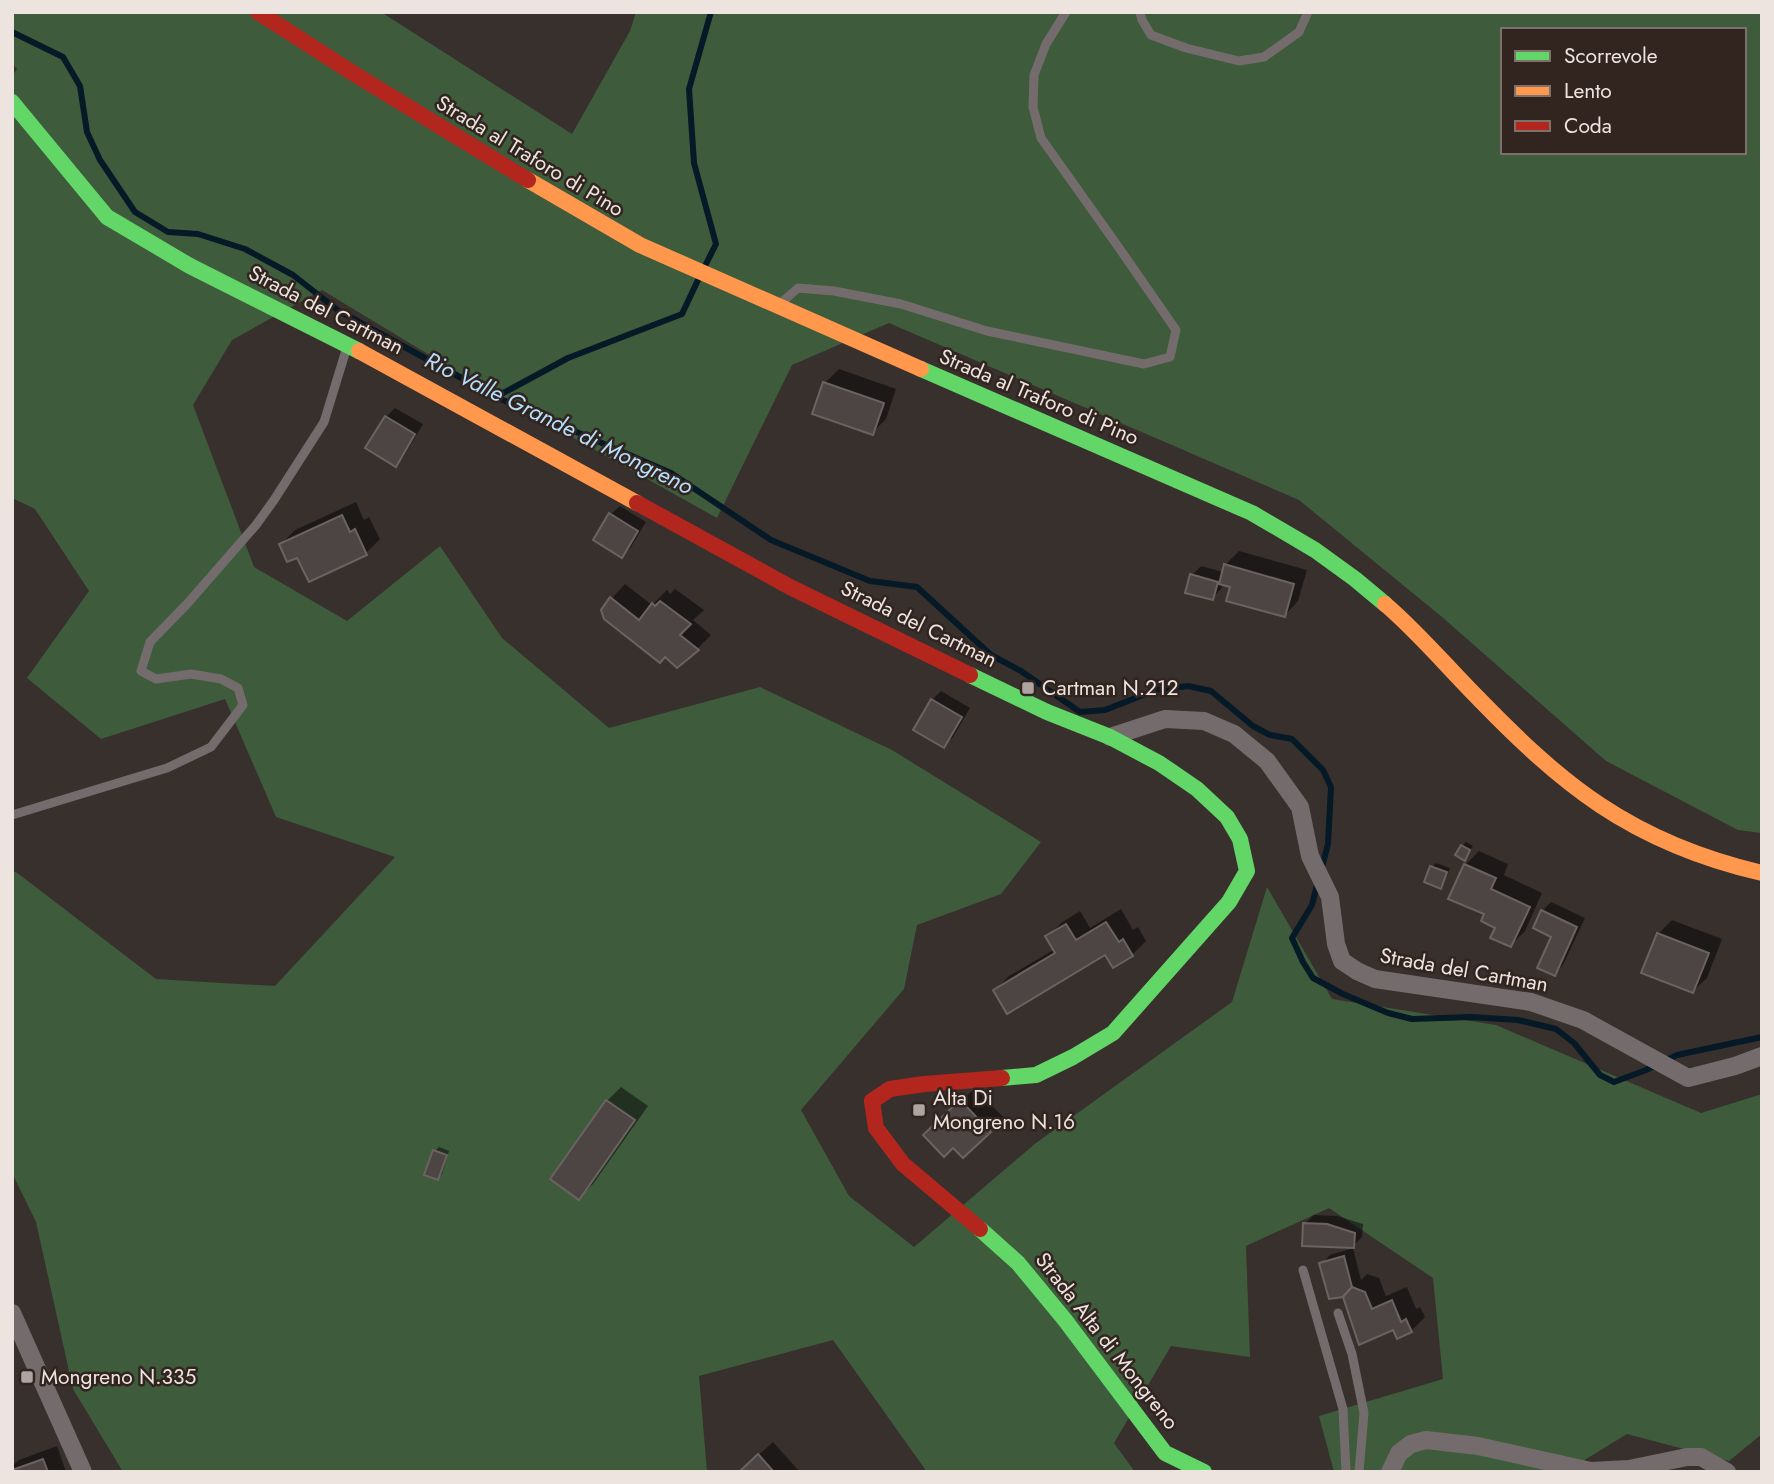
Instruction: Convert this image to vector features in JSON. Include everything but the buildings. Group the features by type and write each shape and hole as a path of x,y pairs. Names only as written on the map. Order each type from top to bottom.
{"street":[{"name":"Strada al Traforo di Pino","path":"258,12 438,125 640,245 1285,529 1318,551 1411,627 1464,684 1530,748 1583,793 1618,817 1666,841 1762,873"},
{"name":"Strada del Cartman","path":"12,102 107,217 190,266 347,345 790,587 1047,712 1110,737 1165,719 1204,720 1234,734 1267,761 1300,807 1310,856 1330,898 1336,944 1342,961 1357,971 1376,979 1531,1002 1583,1020 1688,1078 1762,1056"},
{"name":"Strada Alta di Mongreno","path":"1110,737 1159,763 1197,789 1227,817 1240,839 1247,871 1229,902 1113,1033 1073,1057 1036,1074 890,1089 872,1101 876,1128 903,1164 1018,1263 1065,1320 1165,1453 1204,1472"},
{"path":"12,1313 83,1472"},
{"path":"1391,1472 1399,1453 1411,1444 1426,1440 1478,1446 1591,1471 1629,1469 1687,1457 1701,1457 1727,1472"}],"lane":[{"path":"777,307 798,288 834,291 901,304 987,331 1144,364 1170,357 1176,330 1041,138 1033,107 1034,75 1046,44 1066,12"},
{"path":"1140,12 1152,36 1186,48 1239,61 1264,57 1299,32 1308,12"},
{"path":"12,815 167,768 211,747 243,705 238,688 221,679 191,674 156,679 141,671 150,642 256,525 324,422 347,345"},
{"path":"1303,1270 1343,1409 1346,1472"},
{"path":"1338,1313 1352,1354 1364,1413 1359,1472"}],"green space":[{"path":"12,12 381,12 572,134 630,31 636,12 1762,12 1762,833 1738,830 1606,761 1442,617 1299,500 889,323 792,365 717,518 479,385 322,290 232,340 193,405 254,567 347,621 440,546 502,638 609,728 760,687 892,750 1041,842 1001,894 917,925 904,989 801,1110 849,1196 914,1247 1036,1143 1232,1002 1267,887 1332,999 1496,1025 1701,1113 1762,1094 1762,1434 1729,1461 1627,1434 1565,1472 1334,1472 1319,1416 1443,1379 1433,1278 1329,1208 1246,1246 1250,1357 1171,1346 1114,1443 1135,1472 927,1472 833,1340 699,1376 707,1472 123,1472 73,1389 36,1222 12,1173 12,872 16,872 156,979 275,986 395,857 276,817 225,699 101,739 27,678 89,591 35,509 12,498 12,76 17,69 12,63"}],"waterway":[{"path":"706,264 716,244 694,163 689,89 711,12"},
{"name":"Rio Valle Grande di Mongreno","path":"12,32 63,57 80,86 87,132 100,160 135,212 168,232 198,234 245,249 293,275 339,311 496,397 671,473 771,540 870,581 917,587 991,655 1021,671 1080,712 1105,710 1156,690 1188,686 1211,691 1253,726 1270,735 1292,739 1323,770 1331,787 1328,844 1321,871"},
{"path":"496,397 568,358 682,314 698,280"},
{"name":"Rio Valle Grande di Mongreno","path":"1318,881 1312,905 1292,938 1303,962 1313,978 1388,1013 1412,1019 1471,1017 1518,1020 1556,1029 1574,1043 1600,1075 1614,1082 1677,1055 1762,1037"}],"traffic: fast":[{"path":"12,102 107,217 190,266 359,351"},
{"path":"921,369 1252,513 1315,550 1385,604"},
{"path":"970,675 1047,712 1110,737 1159,763 1197,789 1227,817 1240,839 1247,871 1229,902 1113,1033 1036,1075 1002,1078"},
{"path":"980,1229 1018,1263 1065,1320 1165,1453 1204,1472"}],"traffic: slow":[{"path":"528,180 640,245 921,369"},
{"path":"359,351 637,503"},
{"path":"1385,604 1522,741 1583,793 1618,817 1658,837 1699,854 1762,873"}],"traffic: jam":[{"path":"258,12 528,180"},
{"path":"637,503 790,587 970,675"},
{"path":"980,1229 903,1164 876,1128 872,1101 890,1089 1002,1078"}],"place":[{"name":"Cartman N.212","path":"1028,688"},
{"name":"Alta Di Mongreno N.16","path":"919,1110"},
{"name":"Mongreno N.335","path":"27,1377"}]}
